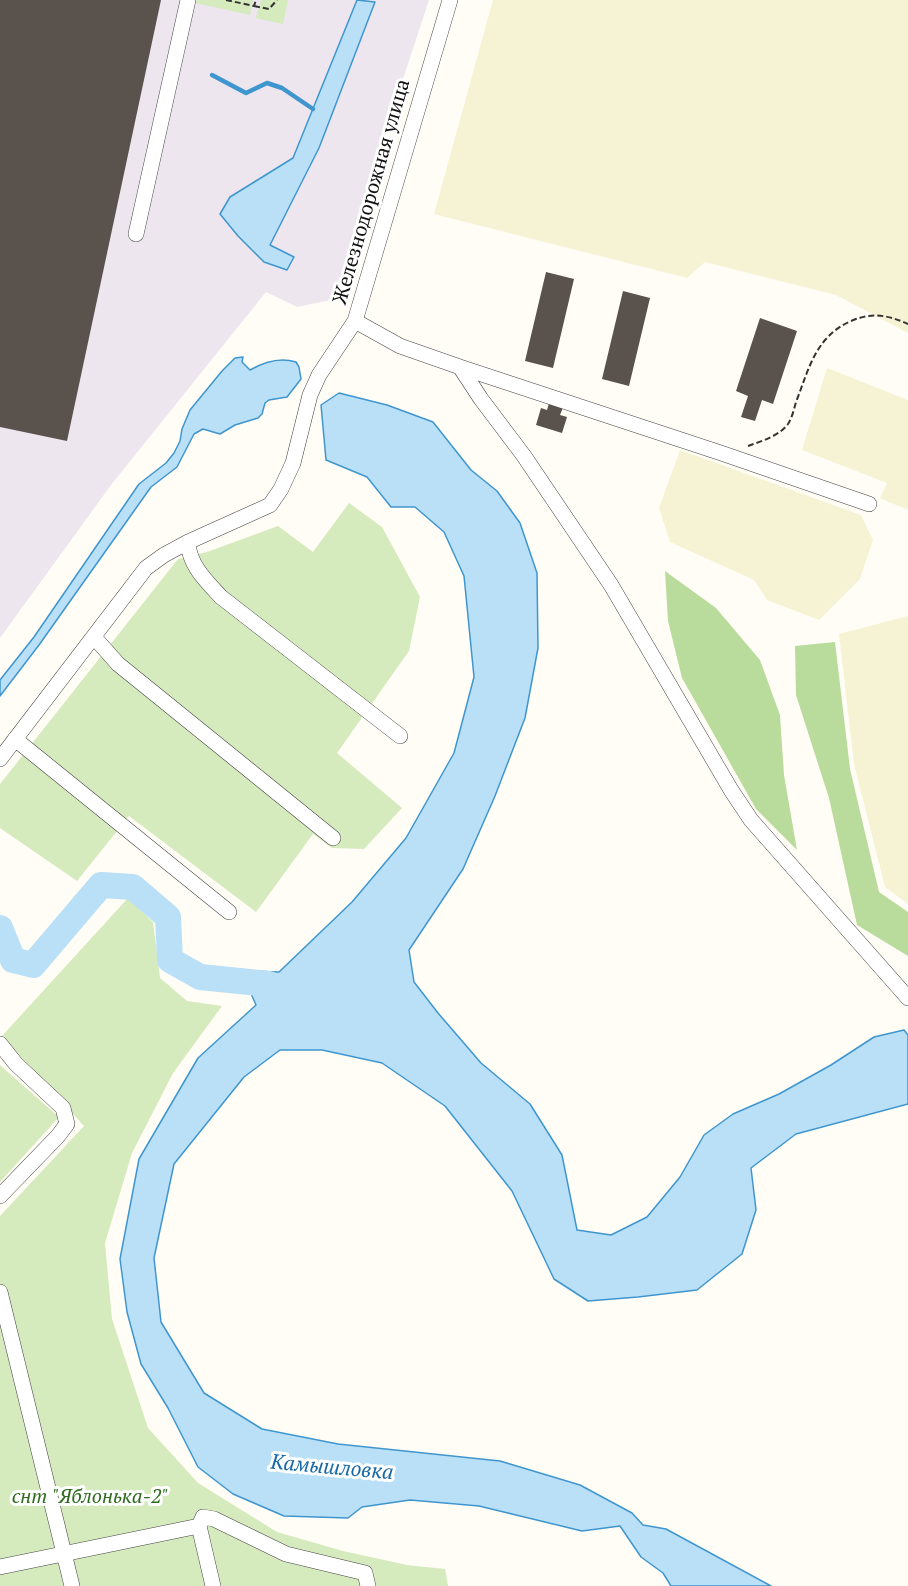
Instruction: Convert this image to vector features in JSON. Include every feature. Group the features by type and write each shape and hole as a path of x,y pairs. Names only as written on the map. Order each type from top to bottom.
{"street":[{"path":"136,234 188,0"},
{"name":"Железнодорожная улица","path":"188,542 270,505 281,489 293,463 310,395 319,375 355,321 450,0"},
{"path":"355,321 400,346 869,504"},
{"path":"460,367 480,399 524,456 611,585 751,820 908,998"},
{"path":"0,759 146,568 188,542 188,553 200,574 221,597 400,736"},
{"path":"94,637 118,664 333,838"},
{"path":"15,739 229,912"},
{"path":"0,1044 16,1064 63,1108 67,1124 0,1196"},
{"path":"0,1292 72,1586"},
{"path":"213,1586 199,1526 203,1517 214,1519 286,1554 364,1574 368,1586"},
{"path":"0,1567 199,1526"}],"path":[{"path":"226,0 269,9 277,0"},
{"path":"254,6 256,0"},
{"path":"746,447 772,437 788,423 818,347 840,326 862,316 880,314 908,324"}],"shaded area":[{"path":"0,0 429,0 379,152 386,162 349,296 297,307 266,292 111,485 0,638"},
{"path":"493,0 908,0 908,333 836,295 705,262 687,278 434,214"},
{"path":"827,368 908,400 908,510 880,498 887,483 802,450"},
{"path":"680,450 861,515 873,540 860,579 819,620 767,600 754,580 670,542 659,508"},
{"path":"908,616 908,904 885,887 854,764 839,634"}],"green space":[{"path":"197,0 253,0 250,15 196,3"},
{"path":"261,0 288,0 283,24 256,18"},
{"path":"349,503 382,527 420,597 409,651 337,753 402,808 364,849 332,848 313,834 256,912 129,816 77,881 0,828 0,784 178,559 207,552 278,526 313,552"},
{"path":"665,571 716,608 760,660 780,715 784,775 797,850 756,809 682,678 668,621"},
{"path":"835,642 850,769 879,892 908,912 908,956 857,925 829,798 796,695 795,646"},
{"name":"снт \"Яблонька-2\"","path":"128,898 153,922 160,978 187,1001 222,1006 173,1073 132,1153 105,1243 112,1319 148,1428 198,1483 277,1532 343,1551 407,1565 445,1569 448,1586 0,1586 0,1216 84,1126 2,1036"},
{"path":"0,1065 59,1117 0,1182"}],"water":[{"path":"357,0 375,2 319,148 270,245 294,257 287,270 264,262 220,214 230,197 293,158"},
{"path":"243,357 242,362 250,370 272,361 296,362 301,379 287,397 269,400 265,403 262,414 258,418 235,425 220,434 203,429 194,434 177,467 151,487 0,696 0,680 34,637 139,484 166,463 174,453 190,410 235,358"},
{"path":"339,393 387,405 433,422 471,470 497,491 520,523 537,573 538,648 525,718 495,796 463,869 409,950 414,982 481,1063 530,1104 562,1155 577,1230 611,1235 647,1217 680,1177 704,1135 733,1114 779,1094 831,1065 874,1037 904,1030 908,1035 908,1104 796,1134 751,1168 756,1210 742,1254 697,1290 588,1301 554,1279 512,1191 445,1106 382,1063 322,1050 280,1050 244,1077 174,1164 154,1258 161,1322 204,1393 262,1429 338,1444 500,1461 580,1485 632,1513 643,1525 666,1529 771,1586 671,1586 663,1573 641,1557 620,1526 582,1531 479,1506 410,1500 362,1507 348,1518 284,1516 233,1494 198,1467 168,1408 141,1364 127,1312 120,1259 139,1159 198,1058 256,1005 245,980 246,971 279,972 352,902 406,838 454,753 474,677 464,576 444,532 415,507 391,507 367,477 326,460 321,405"}],"building":[{"path":"0,0 161,0 67,441 0,427"},
{"path":"546,272 574,279 553,368 525,361"},
{"path":"623,291 650,298 629,386 602,379"},
{"path":"760,318 797,331 773,404 762,400 755,421 741,417 748,396 736,391"},
{"path":"550,400 564,405 560,415 567,417 562,433 536,425 541,408 547,410"}],"waterway":[{"path":"212,75 246,93 267,83 282,88 313,109"},
{"name":"Камышловка","path":"0,928 13,960 33,965 101,885 133,887 168,917 170,960 200,977 269,984 271,993"}]}
